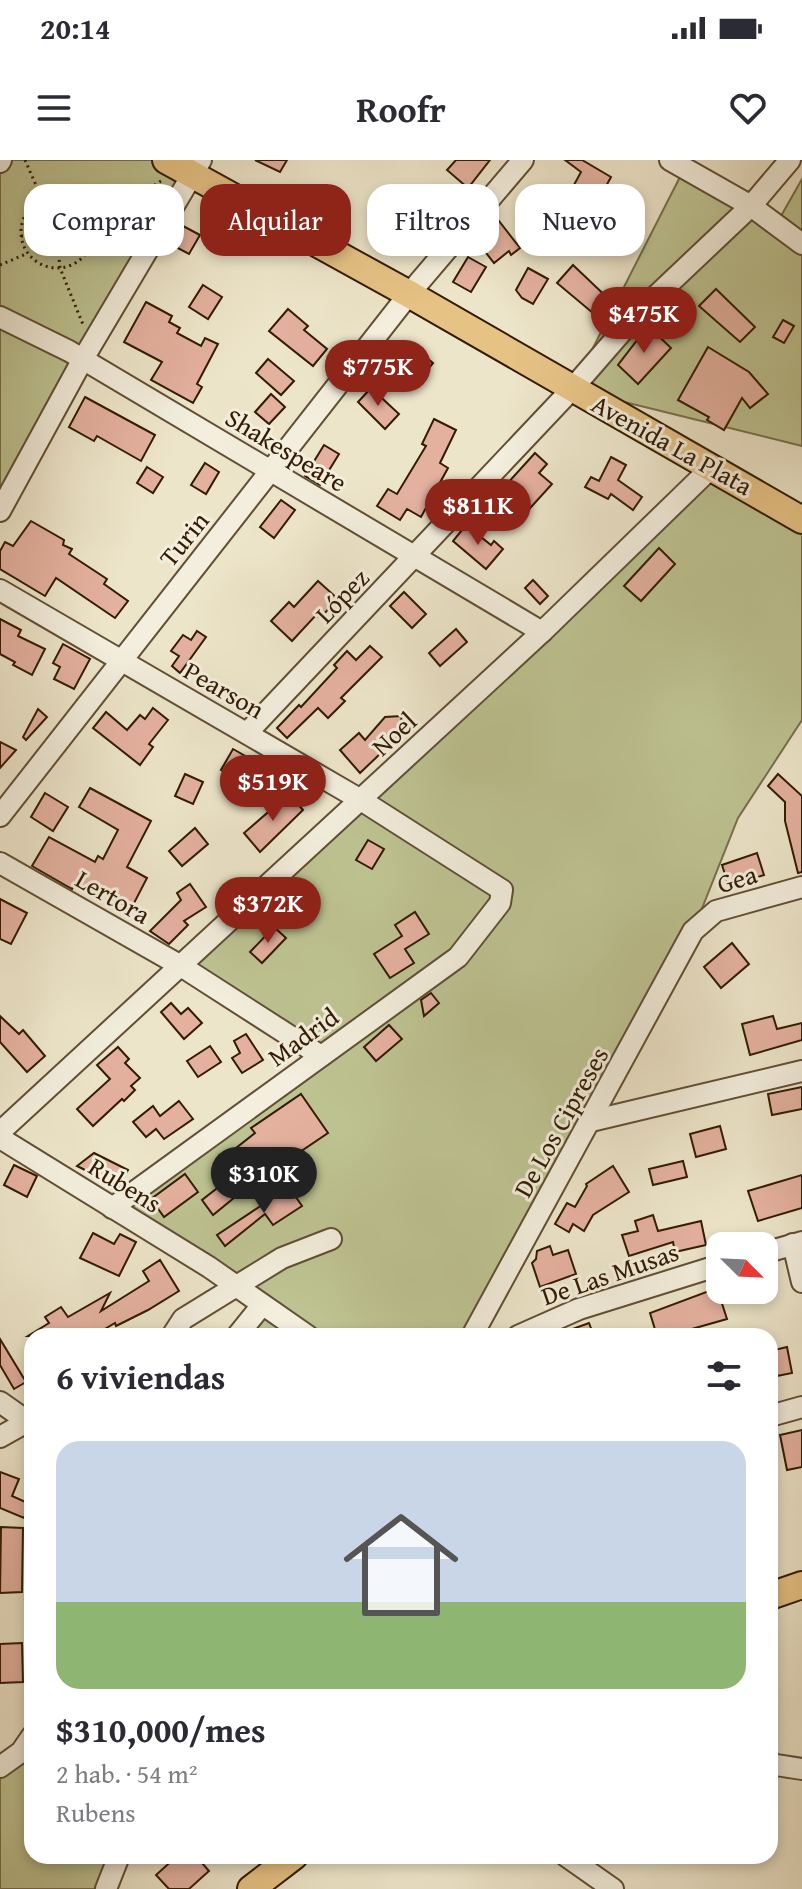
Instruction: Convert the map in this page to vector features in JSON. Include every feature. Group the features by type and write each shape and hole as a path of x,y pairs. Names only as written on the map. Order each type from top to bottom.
{"main road":[{"name":"Avenida La Plata","path":"185,166 802,520"},
{"path":"778,1593 802,1585"},
{"path":"251,1889 284,1864"}],"street":[{"name":"Turin","path":"0,816 409,294 523,160"},
{"path":"670,160 751,206 802,244"},
{"name":"López","path":"247,733 572,389 639,312 751,206 790,160"},
{"path":"0,511 185,166"},
{"name":"Shakespeare","path":"0,317 87,352 272,472 542,632"},
{"name":"Noel","path":"0,1132 542,632 712,467"},
{"name":"Pearson","path":"0,590 361,800 502,890"},
{"name":"Lertora","path":"0,863 181,966 321,1056"},
{"name":"Gea","path":"693,931 716,911 802,887"},
{"name":"Madrid","path":"112,1208 458,957 500,903 502,890"},
{"name":"De Los Cipreses","path":"476,1328 693,931"},
{"path":"591,1121 802,1071"},
{"name":"Rubens","path":"0,1138 296,1328"},
{"path":"177,1328 183,1319 282,1258 331,1239"},
{"path":"778,1249 798,1243 802,1282"},
{"name":"De Las Musas","path":"536,1328 579,1309 706,1269"},
{"path":"243,1328 262,1305"},
{"path":"0,1402 24,1419"},
{"path":"778,1414 802,1407"},
{"path":"0,1437 24,1426"},
{"path":"0,1767 24,1748"},
{"path":"778,1765 802,1769"},
{"path":"106,1889 116,1864"},
{"path":"577,1864 613,1889"}],"path":[{"path":"25,160 36,184"},
{"path":"157,184 185,166"},
{"path":"24,218 21,236 24,244"},
{"path":"0,265 24,254"},
{"path":"31,256 45,267 60,268 79,261 83,256"},
{"path":"59,256 87,352"}],"green space":[{"path":"201,160 184,190 184,184 24,184 24,256 146,256 0,513 0,162"},
{"path":"682,173 773,230 802,179 802,446 572,389 640,256 645,256 645,246"},
{"path":"712,467 802,520 802,720 738,818 693,931 475,1328 244,1328 262,1306 112,1208 320,1056 181,966"},
{"path":"24,1744 24,1864 116,1864 106,1889 0,1889 0,1767"}],"building":[{"path":"255,160 287,160 280,172"},
{"path":"456,160 490,160 471,184 463,184 447,170"},
{"path":"565,160 582,160 611,177 607,184 574,184 581,172"},
{"path":"499,221 515,242 515,252 511,255 509,251 494,263 489,256 499,256"},
{"path":"184,227 200,235 189,254 184,251"},
{"path":"468,257 486,267 471,292 453,282"},
{"path":"573,265 614,304 600,319 557,283"},
{"path":"528,268 548,279 533,304 516,290"},
{"path":"203,285 222,297 208,319 189,307"},
{"path":"716,289 755,327 740,342 699,306"},
{"path":"146,302 172,316 169,322 180,328 177,333 201,346 205,338 218,344 197,384 202,387 193,403 151,380 162,362 124,342"},
{"path":"288,309 308,326 304,330 327,349 313,366 269,331"},
{"path":"783,320 794,326 784,343 773,337"},
{"path":"648,326 671,348 638,384 618,365"},
{"path":"708,347 749,372 768,394 750,408 742,398 724,430 707,420 709,417 678,400"},
{"path":"419,351 433,363 415,385 400,373"},
{"path":"268,359 294,381 281,395 256,373"},
{"path":"371,388 399,414 385,429 358,402"},
{"path":"271,394 285,407 269,424 255,412"},
{"path":"85,397 155,435 141,461 97,436 94,441 69,427"},
{"path":"434,419 456,430 440,463 448,468 421,517 407,509 400,520 377,506 388,489 397,494 426,446 422,444"},
{"path":"324,445 339,454 320,485 305,476"},
{"path":"535,453 547,464 539,473 552,484 522,517 497,495"},
{"path":"611,457 626,465 618,480 642,497 633,510 611,494 608,499 585,487 591,477 599,481"},
{"path":"205,463 219,472 206,494 191,485"},
{"path":"147,467 163,477 153,493 137,483"},
{"path":"281,500 295,510 274,538 260,527"},
{"path":"31,521 64,540 63,545 72,549 69,554 107,579 104,584 128,601 115,618 56,578 45,596 0,569 0,551 5,542 13,546"},
{"path":"466,525 491,545 494,541 503,549 486,569 453,541"},
{"path":"659,548 675,564 641,601 624,586"},
{"path":"533,580 548,596 540,604 525,588"},
{"path":"318,581 338,599 320,618 316,615 292,641 271,621 289,602 294,607"},
{"path":"404,592 426,614 412,628 390,606"},
{"path":"0,619 21,630 18,636 45,649 32,675 0,654"},
{"path":"456,629 467,642 440,666 429,653"},
{"path":"197,631 206,637 180,673 172,666 179,656 171,651 183,635 191,640"},
{"path":"63,644 90,659 74,689 54,679 60,667 53,663"},
{"path":"370,646 382,657 341,698 345,701 328,718 318,708 287,738 277,728 337,668 334,665 347,651 356,660"},
{"path":"153,708 168,720 149,744 153,747 140,765 93,728 106,712 127,730 140,715 145,719"},
{"path":"38,709 47,717 26,740 23,737"},
{"path":"401,716 403,732 360,773 340,750 359,733 365,740 385,717"},
{"path":"0,742 16,750 0,768"},
{"path":"233,749 249,758 236,779 221,770"},
{"path":"185,774 203,782 193,804 175,796"},
{"path":"778,774 802,796 802,872 798,873 785,821 785,802 768,786"},
{"path":"90,788 151,821 127,867 147,878 131,909 100,892 97,896 75,883 72,889 32,866 49,837 95,862 98,856 103,859 118,830 79,807"},
{"path":"45,793 68,807 53,831 31,817"},
{"path":"289,794 303,810 260,852 244,833"},
{"path":"195,828 208,844 182,866 169,851"},
{"path":"368,840 384,849 372,869 356,860"},
{"path":"757,853 764,875 729,887 722,865"},
{"path":"190,884 206,907 184,921 188,925 169,944 150,931 181,900 177,893"},
{"path":"0,899 27,913 11,944 0,939"},
{"path":"415,912 429,934 405,949 414,963 390,978 374,954 402,936 395,925"},
{"path":"274,927 286,938 262,963 250,952"},
{"path":"732,943 749,964 721,988 704,967"},
{"path":"431,993 439,1003 424,1016 421,1000"},
{"path":"171,1003 181,1014 188,1008 202,1023 184,1039 161,1012"},
{"path":"0,1016 19,1034 23,1030 45,1056 27,1072 0,1042"},
{"path":"773,1016 777,1029 802,1023 802,1040 750,1055 742,1024"},
{"path":"389,1025 402,1039 376,1061 364,1047"},
{"path":"246,1034 263,1060 242,1073 232,1058 240,1053 234,1041"},
{"path":"210,1046 221,1062 198,1077 187,1061"},
{"path":"118,1047 129,1059 125,1063 140,1078 131,1086 135,1090 93,1126 77,1109 110,1079 97,1065"},
{"path":"802,1087 802,1109 772,1115 768,1094"},
{"path":"301,1094 328,1133 279,1166 277,1163 213,1215 202,1200 239,1171 226,1156 255,1133 251,1128"},
{"path":"179,1101 193,1119 164,1139 156,1129 146,1137 133,1122 153,1106 160,1116"},
{"path":"720,1126 726,1149 696,1157 690,1134"},
{"path":"94,1153 128,1170 119,1187 77,1166"},
{"path":"683,1161 687,1177 653,1185 649,1169"},
{"path":"14,1165 37,1176 27,1197 4,1185"},
{"path":"613,1166 629,1192 593,1215 584,1231 573,1224 569,1232 555,1224 567,1203 575,1207 586,1184"},
{"path":"185,1174 198,1192 164,1217 151,1199"},
{"path":"802,1175 802,1208 758,1221 748,1191"},
{"path":"289,1187 302,1206 273,1225 265,1214 225,1246 217,1235"},
{"path":"653,1215 658,1231 701,1221 706,1245 675,1252 673,1242 629,1256 622,1235 638,1231 635,1221"},
{"path":"93,1233 114,1244 120,1234 136,1242 119,1276 80,1258"},
{"path":"550,1246 553,1255 568,1250 576,1274 540,1287 532,1263 537,1251"},
{"path":"160,1260 179,1291 116,1326 115,1323 107,1328 41,1328 49,1323 45,1317 61,1307 68,1317 110,1293 101,1311 149,1281 143,1271"},
{"path":"706,1292 706,1304 722,1304 727,1319 695,1328 655,1328 650,1313"},
{"path":"0,1339 24,1383 14,1389 0,1365"},
{"path":"787,1347 792,1373 778,1376 778,1349"},
{"path":"802,1430 802,1467 787,1470 780,1435"},
{"path":"0,1472 19,1479 12,1496 24,1501 24,1518 0,1508"},
{"path":"1,1527 23,1528 22,1592 0,1593"},
{"path":"22,1643 23,1682 0,1683 0,1644"},
{"path":"168,1864 203,1864 209,1871 189,1889 169,1889 156,1875"}]}
